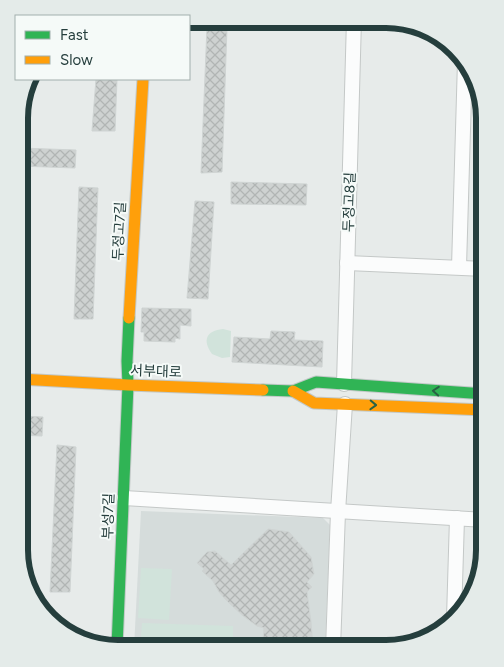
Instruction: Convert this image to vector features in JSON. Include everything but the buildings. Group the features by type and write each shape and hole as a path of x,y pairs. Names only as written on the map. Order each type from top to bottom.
{"street":[{"name":"두정고8길","path":"344,384 354,28"},
{"path":"459,268 465,73"},
{"name":"두정고7길","path":"128,385 127,361 142,80"},
{"path":"347,264 477,269"},
{"name":"서부대로","path":"28,379 293,391 316,382 476,393"},
{"name":"부성7길","path":"117,640 128,385"},
{"name":"서부대로","path":"293,391 314,403 476,410"},
{"path":"333,640 344,404"},
{"path":"124,498 476,519"},
{"path":"454,609 458,518"}],"shaded area":[{"path":"217,330 231,331 230,357 222,358 212,354 207,344 207,337"},
{"path":"141,511 323,518 330,525 325,640 134,640"},
{"path":"141,568 172,569 169,620 138,618"},
{"path":"142,623 233,626 233,640 141,640"}],"traffic: fast":[{"path":"117,640 129,318"},
{"path":"263,390 293,391 316,382 476,393"}],"traffic: slow":[{"path":"129,318 143,80"},
{"path":"28,379 263,390"},
{"path":"293,391 314,403 476,410"}]}
